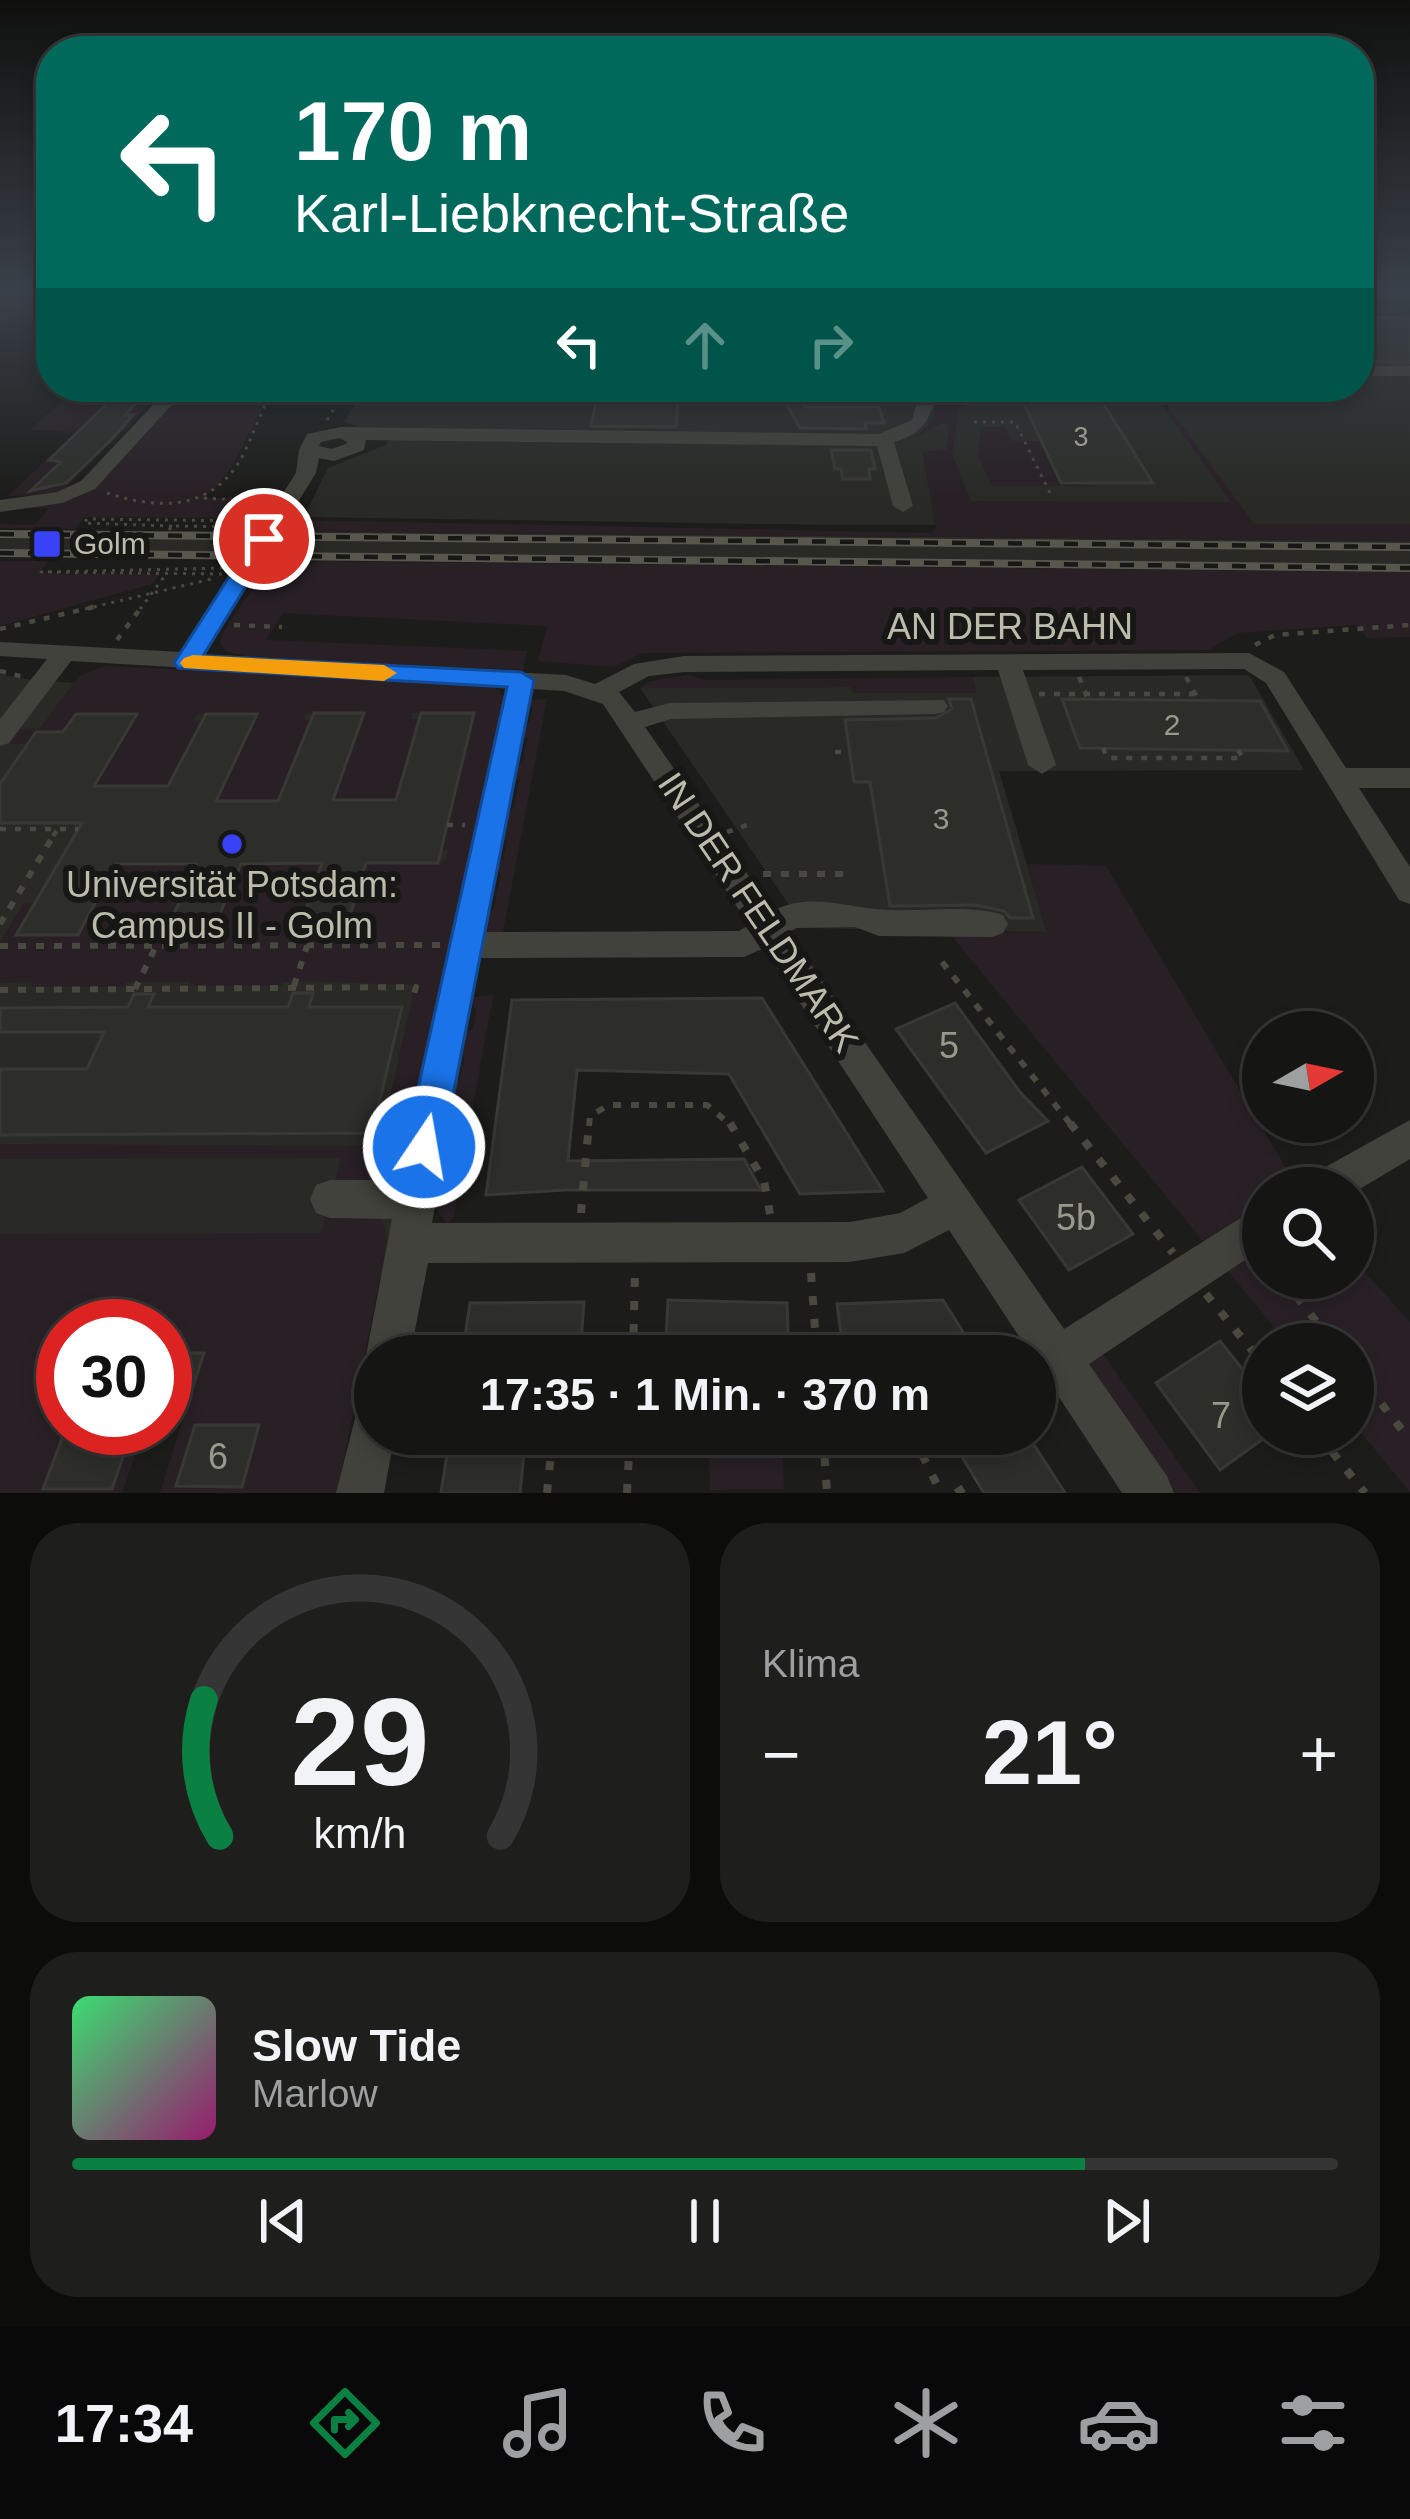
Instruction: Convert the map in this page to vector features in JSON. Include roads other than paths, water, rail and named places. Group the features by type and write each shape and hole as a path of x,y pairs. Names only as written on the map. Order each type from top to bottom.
{"street":[{"path":"1374,371 1410,371"},
{"path":"0,506 62,496 88,485 165,402"},
{"path":"187,663 312,454 355,440 416,437 884,439 920,422 926,402"},
{"path":"884,439 903,506"},
{"path":"312,454 334,455 355,440"},
{"path":"0,650 521,680 601,691"},
{"path":"0,737 61,657"},
{"name":"AN DER BAHN","path":"601,691 643,669 668,665 1249,661 1275,678 1335,778"},
{"path":"1008,662 1042,765"},
{"path":"392,1335 411,1243 413,1200 521,680"},
{"name":"IN DER FELDMARK","path":"601,691 631,722 1150,1493"},
{"path":"631,722 670,711 935,706"},
{"path":"1335,778 1410,778"},
{"path":"1335,778 1410,892"},
{"path":"466,945 744,944 791,916 992,924"},
{"path":"1361,1167 1410,1138"},
{"path":"330,1199 413,1200"},
{"path":"411,1243 809,1244 904,1233 956,1205"},
{"path":"1059,1358 1242,1238"},
{"path":"360,1493 368,1455"}],"railway":[{"path":"0,534 1410,547"},
{"path":"0,553 1410,568"}],"place":[{"name":"Golm","path":"47,544"},
{"name":"Universität Potsdam: Campus II - Golm","path":"232,844"}]}
